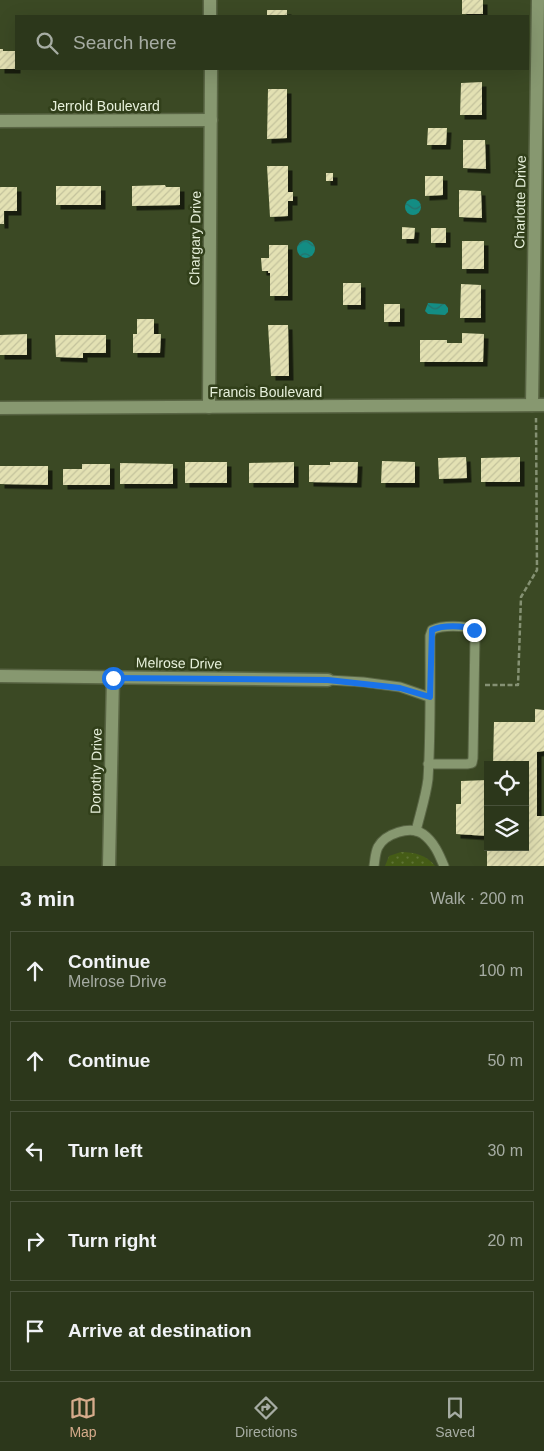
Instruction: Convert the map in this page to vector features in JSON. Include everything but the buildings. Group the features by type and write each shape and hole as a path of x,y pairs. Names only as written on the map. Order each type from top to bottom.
{"street":[{"path":"210,0 210,15"},
{"name":"Charlotte Drive","path":"537,409 538,0"},
{"name":"Chargary Drive","path":"209,407 210,70"},
{"name":"Jerrold Boulevard","path":"0,122 211,120"},
{"name":"Francis Boulevard","path":"0,408 537,409"},
{"name":"Melrose Drive","path":"0,676 328,680"},
{"name":"Dorothy Drive","path":"109,866 113,678"}],"lane":[{"path":"416,831 428,780 428,764 430,697 430,636 432,630 438,627 469,627 474,630 475,686 472,763 428,764"},
{"path":"328,680 400,688 430,697"},
{"path":"374,866 376,854 382,842 397,833 416,831 422,834 436,849 444,866"}],"path":[{"path":"475,686 518,685 521,597 536,570 537,409"}],"green space":[{"path":"401,852 420,855 428,859 435,866 385,866 389,856"}],"water":[{"path":"413,199 419,201 421,207 419,213 413,215 407,213 405,207 407,201"},
{"path":"302,240 310,240 315,245 313,256 302,258 297,253 297,245"},
{"path":"428,303 445,304 448,312 445,315 428,314 425,311"}],"route":[{"path":"113,678 363,682 400,688 430,697 430,636 432,630 438,627 469,627 474,630"}]}
